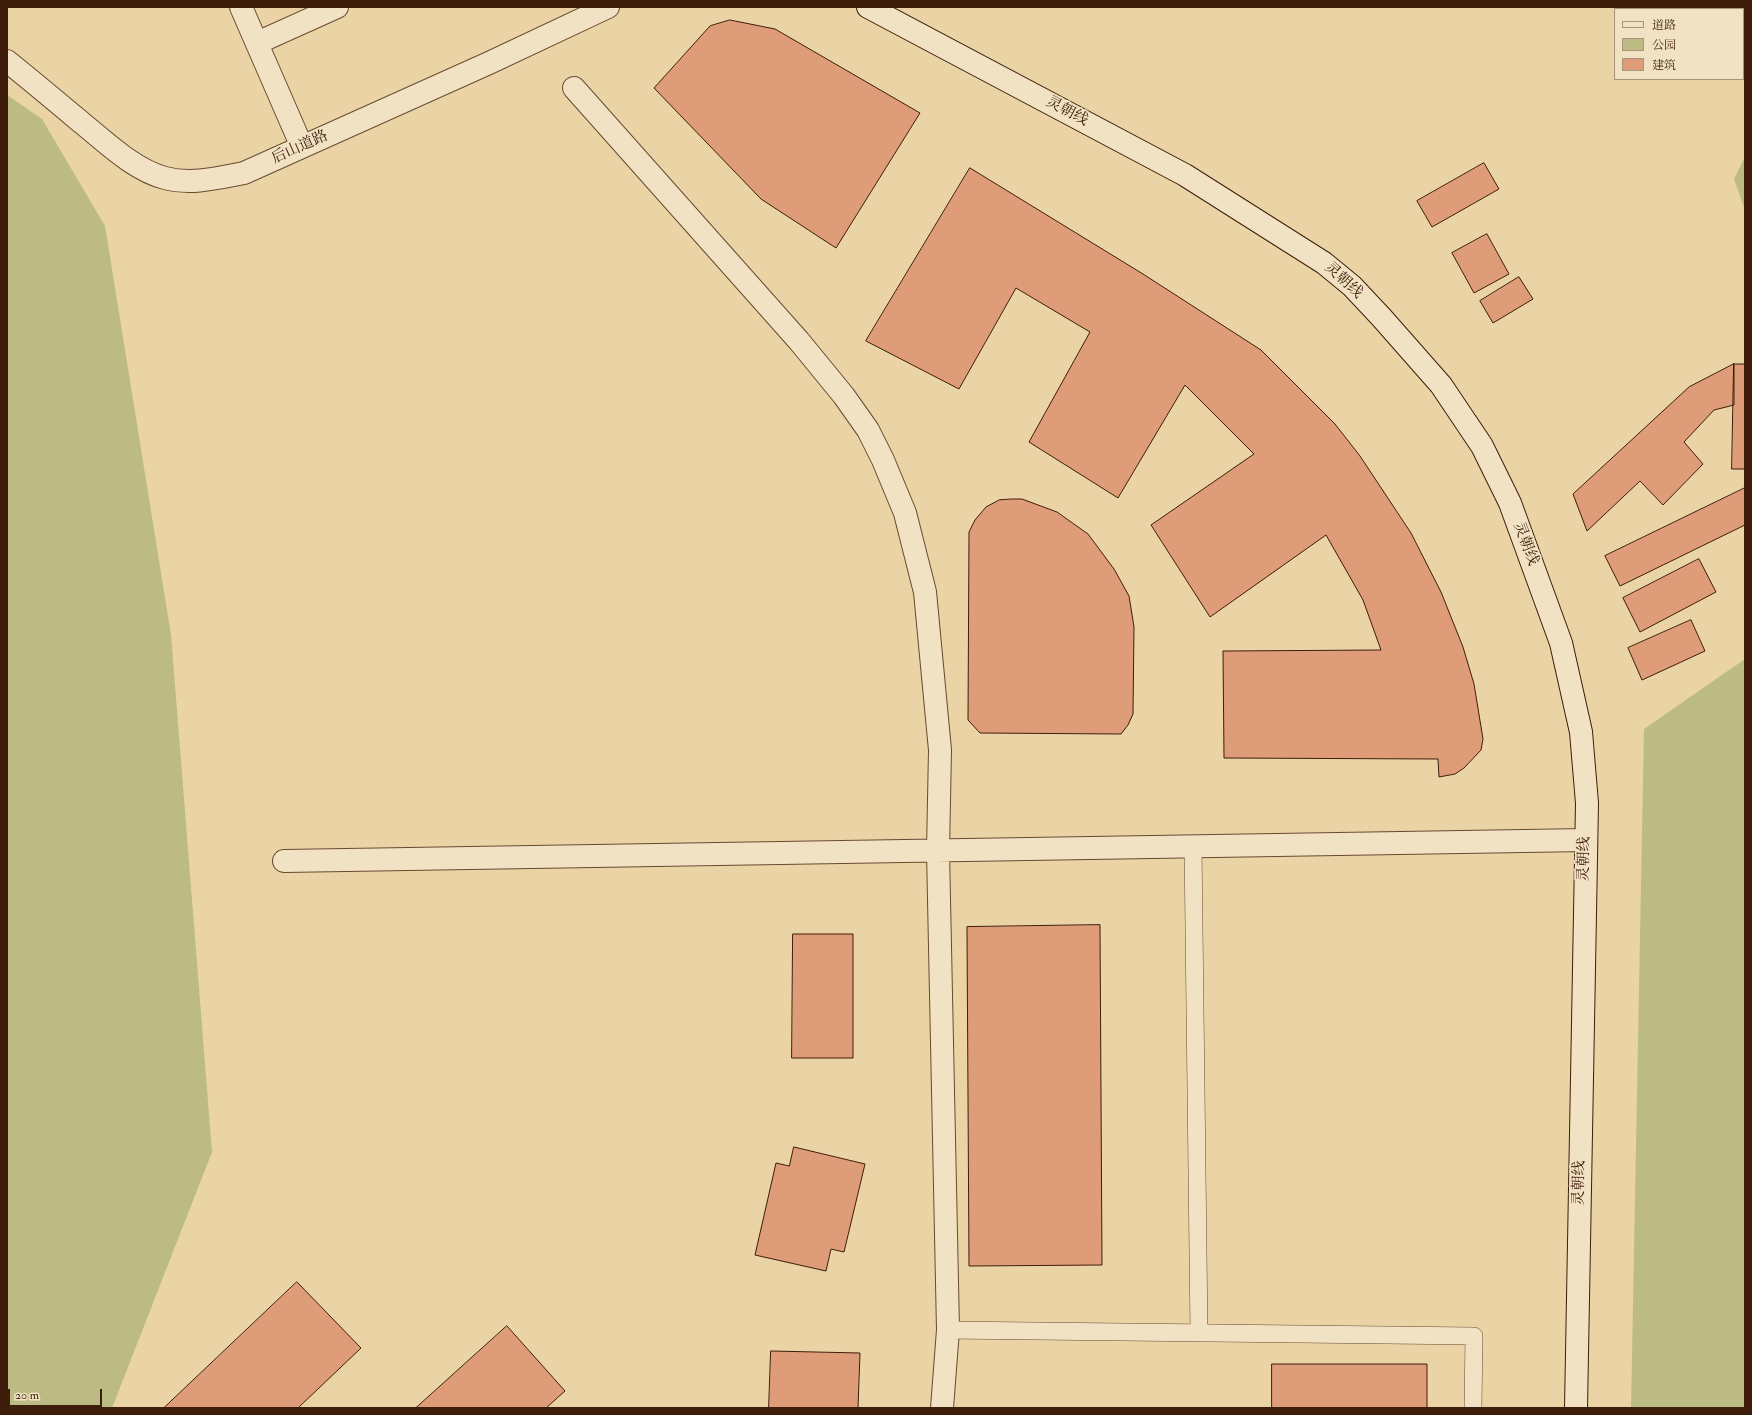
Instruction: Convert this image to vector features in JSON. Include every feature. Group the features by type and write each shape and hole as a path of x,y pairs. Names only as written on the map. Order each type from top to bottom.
{"street":[{"path":"241,7 302,147"},
{"path":"257,43 337,7"},
{"name":"后山道路","path":"7,61 118,152 151,173 182,181 205,180 244,173 608,7"},
{"name":"灵朝线","path":"868,7 1186,175 1324,263 1352,286 1440,385 1482,446 1510,503 1561,643 1581,732 1587,802 1576,1408"},
{"path":"574,88 799,341 844,396 868,430 883,460 905,513 925,592 940,750 938,850 948,1330 942,1408"},
{"path":"284,861 1586,840"}],"lane":[{"path":"1192,846 1199,1333"},
{"path":"948,1330 1474,1336 1473,1408"}],"green space":[{"path":"7,95 42,119 105,226 171,635 212,1152 112,1408 7,1408"},
{"path":"1745,157 1745,210 1734,179"},
{"path":"1745,659 1745,1408 1631,1408 1644,729"}],"building":[{"path":"730,20 775,29 920,113 836,248 761,199 654,88 710,26"},
{"path":"1484,163 1499,189 1432,227 1417,201"},
{"path":"970,168 1143,274 1261,350 1335,424 1360,456 1411,533 1441,592 1463,647 1474,684 1483,739 1481,750 1464,768 1455,774 1439,777 1438,759 1224,758 1223,651 1381,650 1363,600 1326,535 1210,617 1151,525 1254,454 1185,385 1118,498 1029,442 1090,332 1016,288 959,389 866,341"},
{"path":"1487,234 1509,274 1474,293 1452,253"},
{"path":"1519,277 1533,299 1493,323 1480,301"},
{"path":"1734,364 1745,364 1745,469 1732,469"},
{"path":"1734,364 1734,405 1714,410 1684,442 1703,464 1663,505 1640,481 1587,531 1573,494 1689,387"},
{"path":"1745,488 1745,525 1620,586 1605,556"},
{"path":"1022,499 1057,512 1088,534 1114,569 1129,596 1134,627 1133,714 1128,725 1121,734 980,733 968,720 969,532 975,520 986,507 999,500"},
{"path":"1699,559 1716,592 1640,632 1623,598"},
{"path":"1691,620 1705,651 1642,680 1628,648"},
{"path":"1100,925 1102,1265 969,1266 967,927"},
{"path":"793,934 853,934 853,1058 792,1058"},
{"path":"794,1147 865,1164 844,1252 831,1249 826,1271 755,1255 776,1163 789,1166"},
{"path":"297,1282 361,1348 298,1408 164,1408"},
{"path":"507,1326 565,1391 546,1408 416,1408"},
{"path":"771,1351 860,1353 858,1408 769,1408"},
{"path":"1272,1364 1427,1364 1427,1408 1272,1408"}]}
